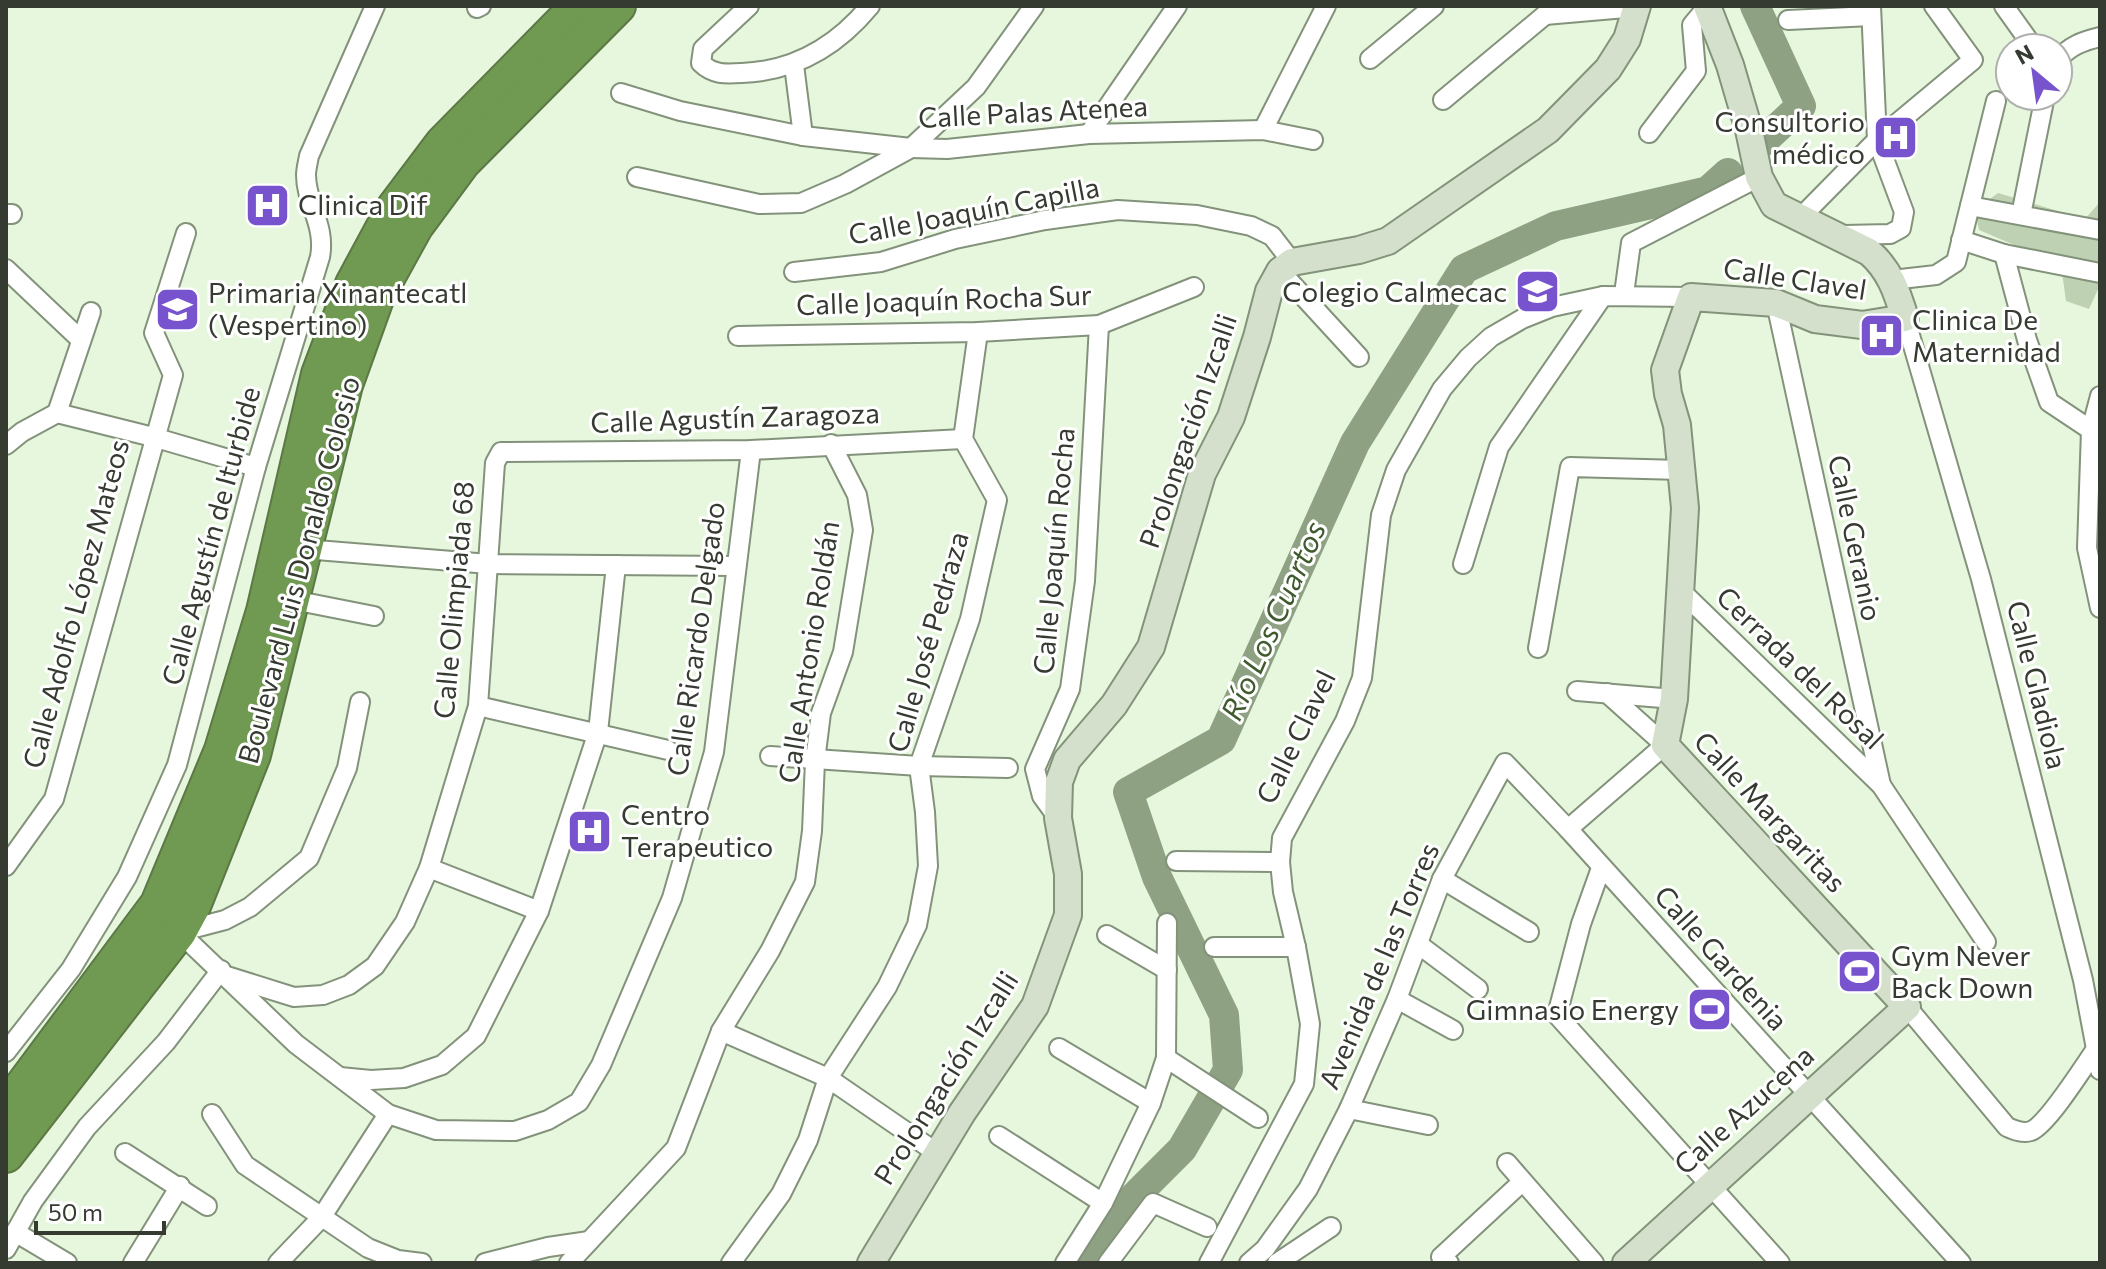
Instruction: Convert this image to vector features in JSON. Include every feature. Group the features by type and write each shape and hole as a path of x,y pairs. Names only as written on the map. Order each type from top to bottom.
{"highway":[{"name":"Boulevard Luis Donaldo Colosio","path":"6,1108 158,904 222,750 264,611 319,374 353,284 394,208 443,143 578,6"},
{"name":"Boulevard Luis Donaldo Colosio","path":"6,1155 179,932 193,906 253,755 345,385 377,296 415,227 463,162 618,6"},
{"path":"6,1089 53,1046"}],"street":[{"name":"Calle Agustín de Iturbide","path":"6,1052 71,969 127,877 177,765 256,467 322,244 306,176 309,156 375,6"},
{"path":"749,6 703,49 701,63 708,69 721,74 757,72 794,65 820,52 852,28 870,6"},
{"path":"637,177 759,204 801,203 845,184 911,148 976,87 1034,6"},
{"path":"1089,134 1177,6"},
{"path":"1263,130 1326,6"},
{"path":"1370,59 1434,6"},
{"path":"1286,266 1388,241 1548,130 1608,69 1627,39 1637,6 1541,11 1443,100"},
{"path":"1799,219 1877,140 1973,60 1934,6"},
{"path":"2004,6 2023,32"},
{"path":"1649,133 1696,71 1692,25 1707,7 1730,65 1759,177 1774,205 1869,252 1882,263 1892,280 1905,318"},
{"path":"1788,20 1871,11 1877,140 1904,212 1901,228 1890,234 1833,235"},
{"path":"2074,46 2100,37"},
{"path":"794,65 803,136"},
{"name":"Calle Palas Atenea","path":"621,93 680,111 803,136 911,148 947,149 1089,134 1263,130 1313,140"},
{"path":"1892,280 1936,275 1956,262 1994,109"},
{"path":"2021,215 2042,112"},
{"path":"1624,294 1631,243 1759,177"},
{"path":"1970,206 2100,230"},
{"name":"Calle Joaquín Capilla","path":"794,272 881,262 955,239 1045,220 1118,210 1197,215 1251,226 1272,236 1286,266 1359,357"},
{"path":"186,233 154,333 173,375 153,437 256,467"},
{"path":"1961,240 2004,254 2100,273"},
{"path":"2004,254 2027,340 2049,402 2091,430"},
{"name":"Prolongación Izcalli","path":"871,1263 937,1153 1035,1006 1068,915 1068,874 1058,818 1059,782 1067,760 1114,705 1151,647 1202,474 1231,417 1269,291 1286,266"},
{"path":"6,269 81,340"},
{"name":"Calle Joaquín Rocha Sur","path":"738,336 978,332 1099,325 1194,287"},
{"name":"Calle Clavel","path":"1209,1263 1304,1084 1310,1024 1283,892 1280,862 1282,838 1345,721 1362,678 1381,515 1396,470 1442,389 1491,337 1552,307 1603,296 1624,294 1776,303 1815,319 1862,325 1905,318"},
{"path":"1463,564 1499,447 1603,296"},
{"name":"Calle Margaritas","path":"1691,297 1665,370 1677,425 1685,508 1674,699 1665,745 1907,1007 2007,1127 2016,1132 2030,1132 2043,1122 2096,1049"},
{"name":"Calle Geranio","path":"1776,303 1881,785"},
{"path":"6,445 22,432 57,413 91,312"},
{"name":"Calle Gladiola","path":"1905,318 1981,579 2083,980 2100,1070"},
{"name":"Calle Joaquín Rocha","path":"1058,818 1042,796 1035,769 1070,689 1085,581 1099,325"},
{"path":"963,439 978,332"},
{"path":"2100,396 2091,430 2087,548 2100,608"},
{"path":"274,410 308,418"},
{"name":"Calle Adolfo López Mateos","path":"6,866 54,799 153,437 57,413"},
{"name":"Calle Agustín Zaragoza","path":"508,450 751,450 963,439"},
{"name":"Calle José Pedraza","path":"731,1263 781,1194 808,1140 828,1078 887,987 917,925 928,866 919,766 970,619 997,500 963,439"},
{"name":"Calle Antonio Roldán","path":"569,1263 676,1148 721,1031 770,951 805,882 821,713 843,652 863,530 857,495 831,444"},
{"name":"Calle Olimpiada 68","path":"224,973 294,997 323,995 349,985 375,966 405,922 429,868 478,706 495,463 501,452 508,450"},
{"name":"Calle Ricardo Delgado","path":"179,932 296,1044 388,1114 436,1130 515,1131 548,1120 579,1102 601,1065 672,898 714,752 751,450"},
{"path":"1538,648 1570,467 1681,470"},
{"path":"304,549 489,564 735,566"},
{"path":"340,1077 371,1080 404,1078 442,1065 476,1036 539,911 598,732 616,565"},
{"name":"Cerrada del Rosal","path":"1680,590 1881,785"},
{"path":"293,600 374,616"},
{"path":"1577,691 1674,699"},
{"path":"1568,829 1665,745 1607,693"},
{"path":"179,932 225,920 250,907 309,858 347,768 360,702"},
{"path":"478,706 668,750"},
{"path":"770,756 815,761 1008,768"},
{"name":"Avenida de las Torres","path":"1249,1263 1265,1249 1308,1189 1349,1109 1397,999 1442,879 1505,763 1601,868"},
{"path":"1881,785 1986,942"},
{"path":"1176,861 1280,862"},
{"path":"429,868 539,911"},
{"path":"1601,868 1581,924 1557,1015 1780,1263"},
{"name":"Calle Gardenia","path":"1601,868 1961,1263"},
{"path":"1442,879 1529,932"},
{"path":"1065,1263 1103,1203 1151,1103 1166,1058 1167,923"},
{"path":"1107,935 1167,970"},
{"path":"1418,944 1478,989"},
{"path":"1214,947 1296,947"},
{"path":"67,1263 10,1241 33,1201 87,1127 166,1042 224,973"},
{"path":"1397,999 1453,1030"},
{"name":"Calle Azucena","path":"1626,1263 1907,1007"},
{"path":"721,1031 828,1078 937,1153"},
{"path":"1059,1048 1151,1103"},
{"path":"1166,1058 1258,1118"},
{"path":"1349,1109 1428,1125"},
{"path":"212,1114 245,1165 368,1248 398,1260 419,1263"},
{"path":"278,1263 321,1218 388,1114"},
{"path":"999,1136 1103,1203"},
{"path":"125,1153 207,1206"},
{"path":"1507,1163 1594,1263"},
{"path":"1445,1260 1522,1182"},
{"path":"133,1263 180,1186"},
{"path":"1108,1263 1153,1203 1207,1227"},
{"path":"1277,1263 1331,1227"},
{"path":"485,1263 548,1247 589,1241"}],"green space":[{"path":"1998,193 2085,219 2100,202 2100,285 2089,309 2066,301 2061,265 1979,230 1975,210"}],"waterway":[{"name":"Río Los Cuartos","path":"1755,6 1801,106 1760,144"},
{"name":"Río Los Cuartos","path":"1081,1263 1107,1224 1182,1149 1228,1070 1224,1015 1157,877 1128,792 1221,740 1355,443 1464,269 1556,226 1708,191 1728,173"}],"place":[{"name":"Consultorio médico","path":"1896,138"},
{"name":"Clinica Dif","path":"267,205"},
{"name":"Colegio Calmecac","path":"1538,292"},
{"name":"Primaria Xinantecatl (Vespertino)","path":"177,309"},
{"name":"Clinica De Maternidad","path":"1881,336"},
{"name":"Centro Terapeutico","path":"590,831"},
{"name":"Gym Never Back Down","path":"1860,972"},
{"name":"Gimnasio Energy","path":"1710,1010"}]}
